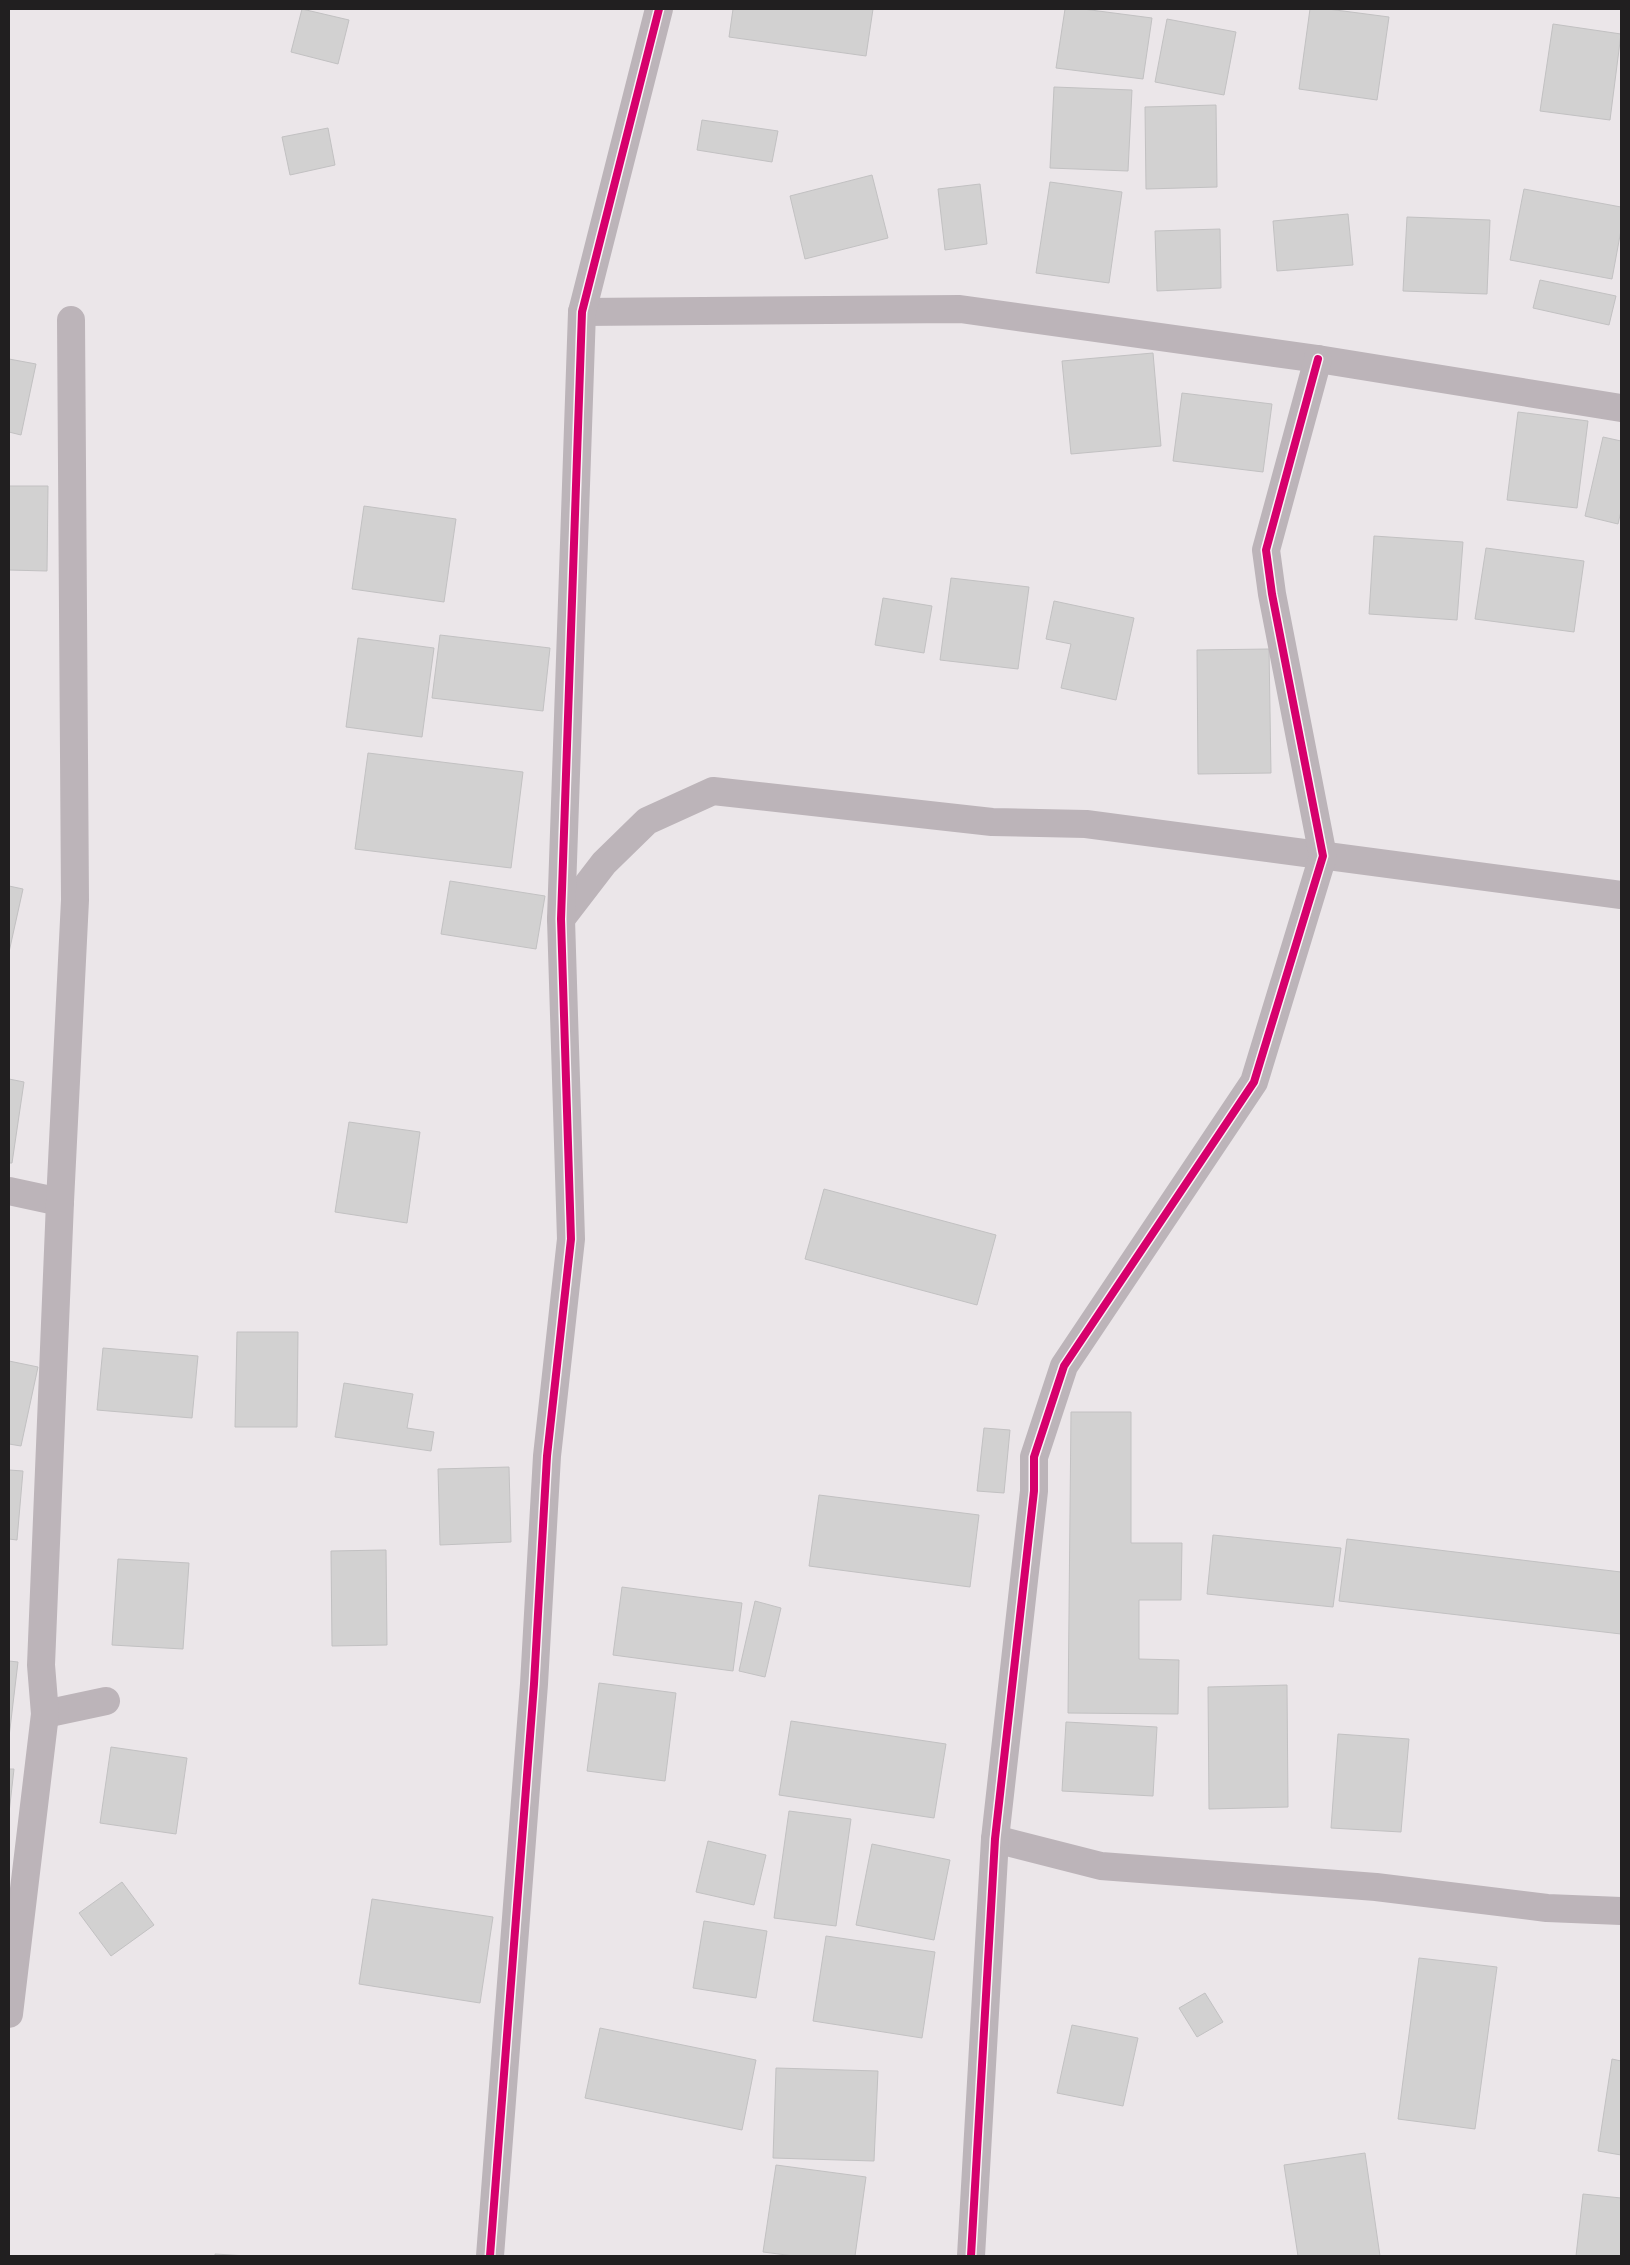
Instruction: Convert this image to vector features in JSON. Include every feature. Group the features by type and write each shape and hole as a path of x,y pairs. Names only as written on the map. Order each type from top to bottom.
{"street":[{"path":"490,2256 534,1684 547,1456 571,1239 561,919 582,312 659,9"},
{"path":"582,312 960,309 1318,359 1621,408"},
{"path":"9,2014 45,1714 40,1665 75,900 71,320"},
{"path":"971,2256 995,1839 1034,1491 1034,1458 1064,1366 1254,1082 1323,856 1272,594 1266,550 1318,359"},
{"path":"561,919 604,863 647,821 713,791 992,822 1086,824 1621,895"},
{"path":"9,1191 60,1202"},
{"path":"45,1714 106,1701"},
{"path":"995,1839 1101,1866 1376,1887 1547,1908 1621,1911"}],"building":[{"path":"302,9 349,20 338,64 291,52"},
{"path":"733,9 873,9 866,56 729,37"},
{"path":"1065,9 1083,9 1152,18 1143,79 1056,68"},
{"path":"1310,9 1328,9 1389,17 1377,100 1299,89"},
{"path":"1167,19 1236,32 1224,95 1155,82"},
{"path":"1553,24 1621,34 1610,120 1540,111"},
{"path":"1054,87 1132,90 1128,171 1050,168"},
{"path":"1216,105 1217,187 1146,189 1145,107"},
{"path":"702,120 778,131 772,162 697,150"},
{"path":"328,128 335,165 290,175 282,137"},
{"path":"872,175 888,238 805,259 790,196"},
{"path":"1050,182 1122,192 1109,283 1036,273"},
{"path":"980,184 987,244 945,250 938,189"},
{"path":"1524,189 1621,207 1621,230 1612,279 1510,260"},
{"path":"1348,214 1353,265 1277,271 1273,221"},
{"path":"1407,217 1490,220 1487,294 1403,291"},
{"path":"1220,229 1221,288 1157,291 1155,231"},
{"path":"1540,280 1616,296 1609,325 1533,308"},
{"path":"1153,353 1161,446 1071,454 1062,361"},
{"path":"9,359 36,364 21,435 9,432"},
{"path":"1182,393 1272,404 1263,472 1173,461"},
{"path":"1518,412 1588,421 1577,508 1507,500"},
{"path":"1603,437 1621,441 1621,511 1618,524 1585,516"},
{"path":"9,486 48,486 47,571 9,570"},
{"path":"364,506 456,519 444,602 352,589"},
{"path":"1374,536 1463,542 1457,620 1369,614"},
{"path":"1486,548 1584,561 1574,632 1475,619"},
{"path":"951,578 1029,587 1018,669 940,660"},
{"path":"883,598 932,606 924,653 875,645"},
{"path":"1054,601 1134,618 1116,700 1061,688 1071,644 1046,639"},
{"path":"440,635 550,648 543,711 432,698"},
{"path":"358,638 434,648 422,737 346,727"},
{"path":"1269,649 1271,773 1198,774 1197,650"},
{"path":"368,753 523,772 511,868 355,849"},
{"path":"450,881 545,896 536,949 441,934"},
{"path":"9,886 23,889 9,952"},
{"path":"9,1079 24,1082 12,1163 9,1163"},
{"path":"349,1122 420,1132 407,1223 335,1212"},
{"path":"824,1189 996,1235 977,1305 805,1259"},
{"path":"237,1332 298,1332 297,1427 235,1427"},
{"path":"103,1348 198,1356 192,1418 97,1410"},
{"path":"9,1361 38,1367 21,1446 9,1444"},
{"path":"344,1383 413,1394 407,1428 434,1432 431,1451 335,1437"},
{"path":"1071,1412 1131,1412 1131,1543 1182,1543 1181,1600 1139,1600 1139,1659 1179,1660 1178,1714 1068,1713"},
{"path":"984,1428 1010,1430 1004,1493 977,1491"},
{"path":"509,1467 511,1542 440,1545 438,1469"},
{"path":"9,1470 23,1471 17,1540 9,1539"},
{"path":"819,1495 979,1515 970,1587 809,1566"},
{"path":"1213,1535 1341,1548 1333,1607 1207,1594"},
{"path":"1347,1539 1621,1572 1621,1634 1339,1601"},
{"path":"386,1550 387,1645 332,1646 331,1551"},
{"path":"118,1559 189,1563 183,1649 112,1645"},
{"path":"622,1587 742,1603 733,1671 613,1655"},
{"path":"755,1601 781,1608 765,1677 739,1671"},
{"path":"9,1661 18,1662 9,1737"},
{"path":"599,1683 676,1693 665,1781 587,1771"},
{"path":"1287,1685 1288,1807 1209,1809 1208,1687"},
{"path":"791,1721 946,1744 934,1818 779,1795"},
{"path":"1066,1722 1157,1727 1153,1796 1062,1791"},
{"path":"1338,1734 1409,1739 1401,1832 1331,1828"},
{"path":"111,1747 187,1758 176,1834 100,1823"},
{"path":"9,1769 14,1769 9,1813"},
{"path":"789,1811 851,1819 836,1926 774,1918"},
{"path":"708,1841 766,1855 754,1905 696,1892"},
{"path":"872,1844 950,1860 934,1940 856,1925"},
{"path":"122,1882 154,1925 111,1956 79,1913"},
{"path":"372,1899 493,1917 480,2003 359,1984"},
{"path":"704,1921 767,1931 756,1998 693,1988"},
{"path":"826,1936 935,1952 922,2038 813,2021"},
{"path":"1419,1958 1497,1967 1475,2129 1398,2119"},
{"path":"1205,1993 1223,2022 1197,2037 1179,2008"},
{"path":"1072,2025 1138,2038 1123,2106 1057,2093"},
{"path":"600,2028 756,2060 742,2130 585,2098"},
{"path":"1612,2059 1621,2061 1621,2155 1598,2151"},
{"path":"776,2068 878,2071 874,2161 773,2158"},
{"path":"1365,2153 1380,2256 1298,2256 1284,2165"},
{"path":"776,2165 866,2177 855,2256 794,2256 763,2252"},
{"path":"1583,2194 1621,2198 1621,2256 1576,2256"},
{"path":"215,2254 247,2256 215,2256"}],"cycle path":[{"path":"490,2256 534,1684 547,1456 571,1239 561,919 582,312 659,9"},
{"path":"971,2256 995,1839 1034,1491 1034,1457 1064,1366 1254,1082 1323,856 1272,594 1266,550 1318,359"}]}
